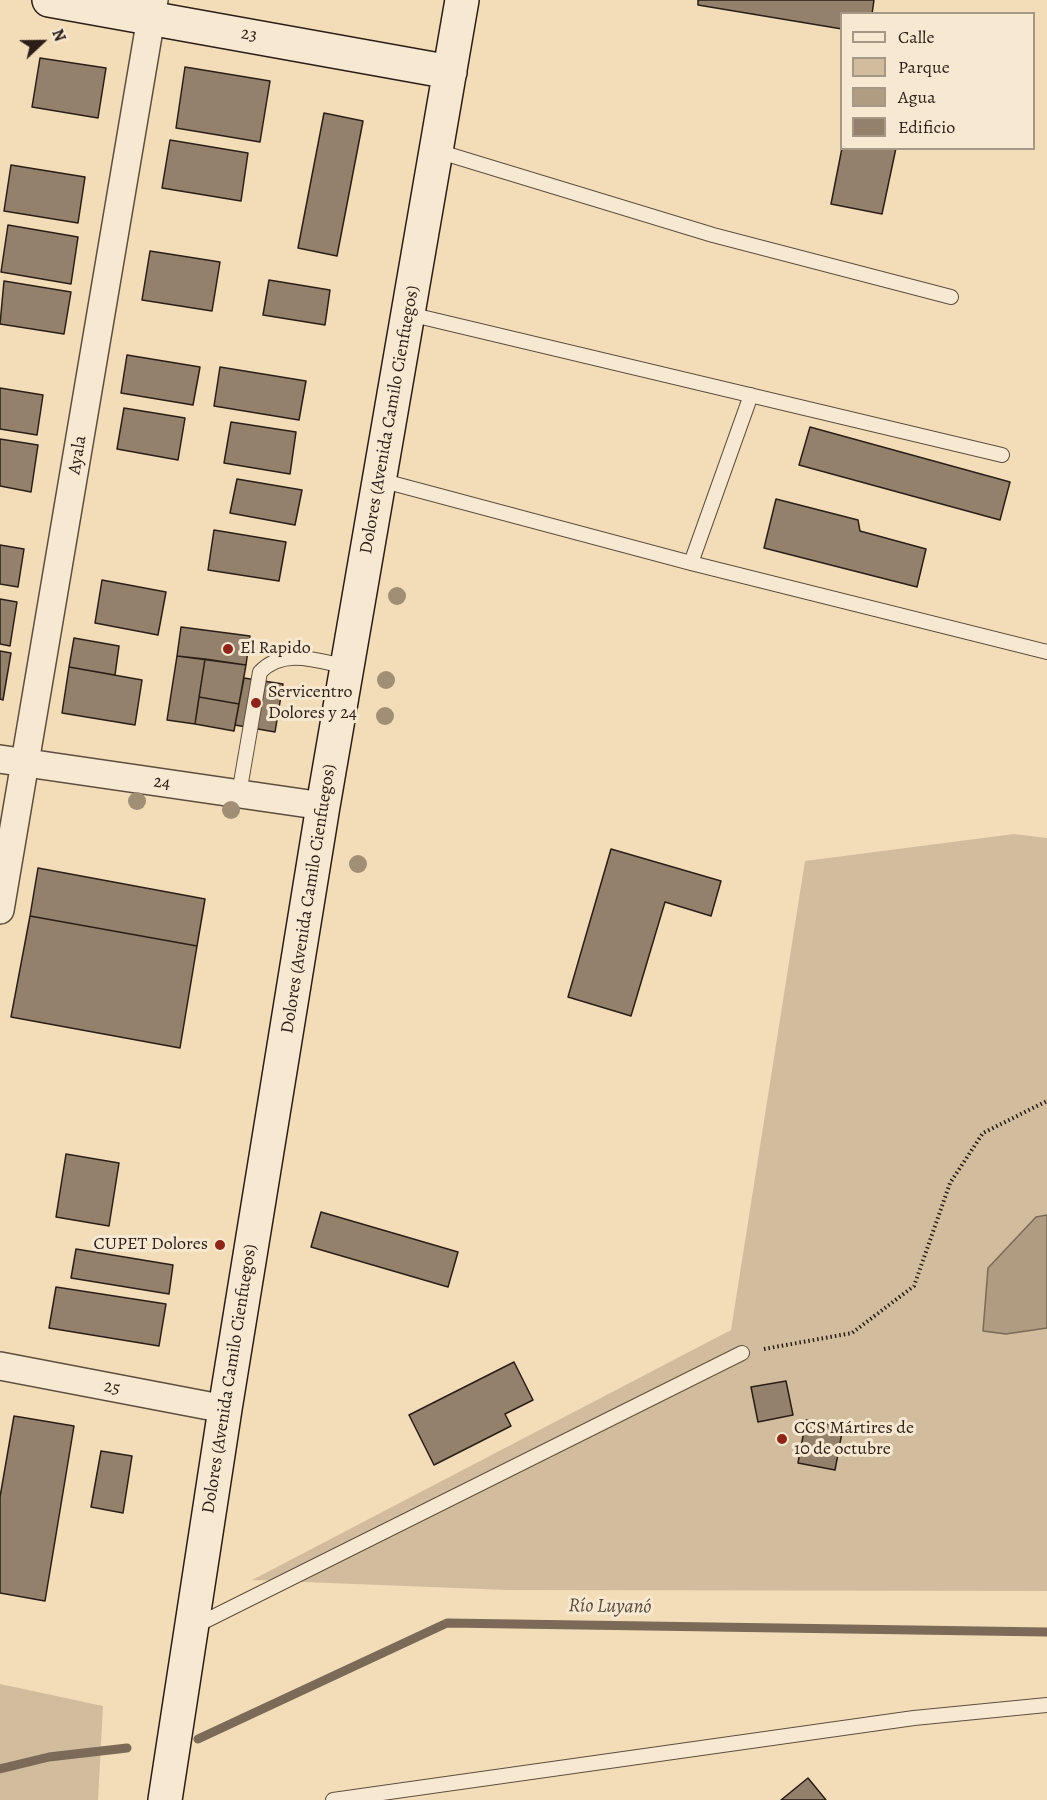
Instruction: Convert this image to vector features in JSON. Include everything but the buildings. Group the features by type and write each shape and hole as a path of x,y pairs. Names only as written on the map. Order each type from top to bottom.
{"main road":[{"name":"23","path":"49,0 152,8 450,72"},
{"name":"Dolores (Avenida Camilo Cienfuegos)","path":"165,1800 225,1409 323,806 462,0"}],"street":[{"name":"Ayala","path":"0,910 27,764 152,8"},
{"name":"24","path":"0,759 323,806"},
{"name":"25","path":"0,1366 225,1409"}],"lane":[{"path":"436,151 712,235 951,297"},
{"path":"409,314 1002,455"},
{"path":"691,563 751,395"},
{"path":"380,480 691,563 1047,652"},
{"path":"239,794 260,672 279,659 290,657 348,667"},
{"path":"191,1628 742,1353"},
{"path":"333,1800 914,1718 1047,1705"}],"path":[{"path":"742,1353 852,1333 914,1286 950,1183 983,1133 1047,1101"}],"green space":[{"path":"1014,834 1047,838 1047,1591 507,1590 252,1580 731,1330 805,861"},
{"path":"0,1684 103,1706 98,1800 0,1800"}],"water":[{"path":"1047,1215 1047,1328 1006,1334 983,1331 988,1268 1036,1217"}],"waterway":[{"name":"Río Luyanó","path":"198,1739 447,1623 1047,1632"},
{"path":"0,1769 49,1757 127,1748"}],"place":[{"name":"El Rapido","path":"228,649"},
{"name":"Servicentro Dolores y 24","path":"256,703"},
{"name":"CUPET Dolores","path":"220,1245"},
{"name":"CCS Mártires de 10 de octubre","path":"782,1439"}]}
